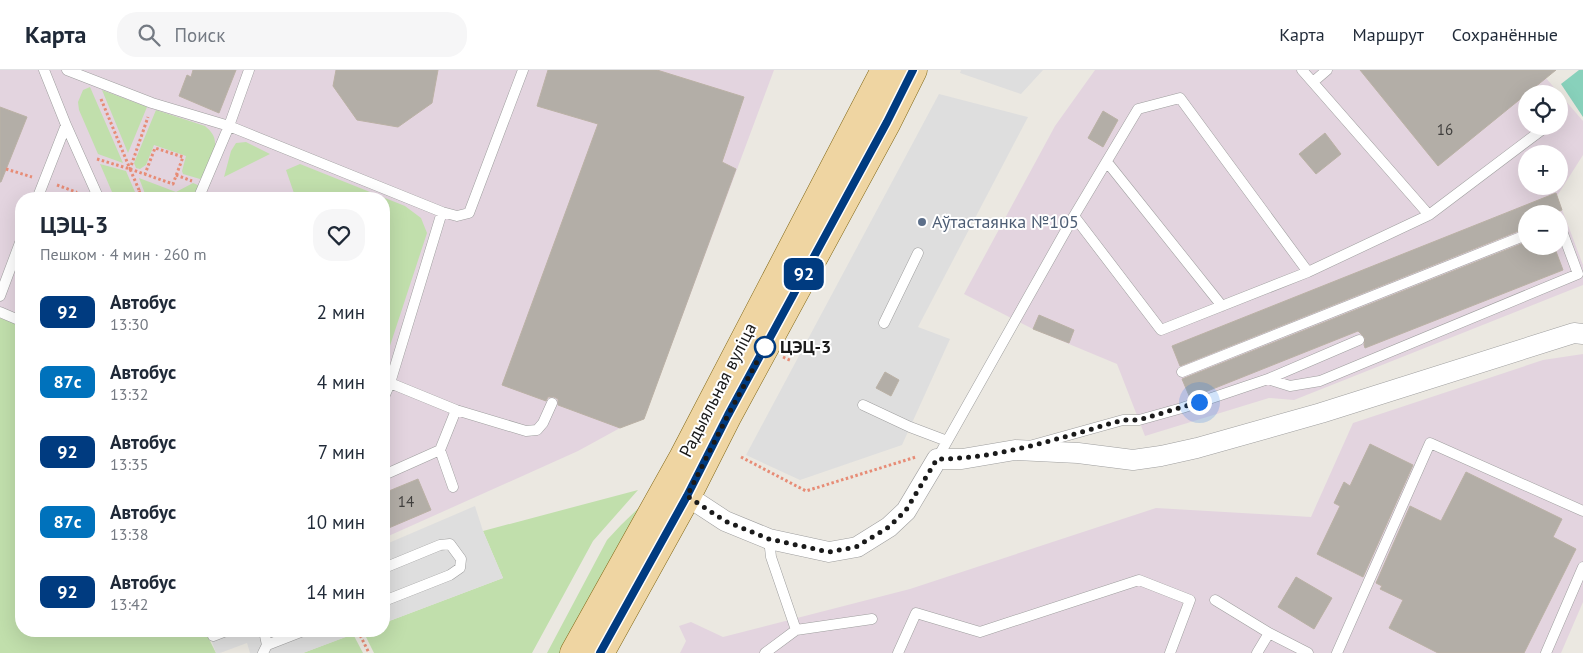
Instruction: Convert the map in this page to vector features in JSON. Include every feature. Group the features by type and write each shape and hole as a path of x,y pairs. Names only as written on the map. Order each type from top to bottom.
{"main road":[{"name":"Радыяльная вуліца","path":"600,653 885,70"},
{"name":"Радыяльная вуліца","path":"574,653 728,415 887,122 913,70"}],"street":[{"path":"680,487 725,521 769,539 829,552 856,547 889,527 906,510 937,459 962,459 1015,450 1078,453 1133,460 1161,456 1197,448 1321,413 1574,333 1583,334"}],"lane":[{"path":"44,70 96,192"},
{"path":"67,70 152,103 229,126 442,212 458,216 469,213 523,70"},
{"path":"201,192 229,126 248,70"},
{"path":"1302,70 1429,214"},
{"path":"1312,82 1327,70"},
{"path":"937,459 1074,216 1138,110 1180,98 1308,272"},
{"path":"40,192 66,125"},
{"path":"1074,216 1161,330 1308,272 1429,214 1535,135"},
{"path":"1107,162 1222,306"},
{"path":"442,212 390,383 456,410 526,431 537,430 543,423 552,403"},
{"path":"1182,372 1518,238"},
{"path":"1268,379 1290,386 1320,381 1578,274 1568,247"},
{"path":"884,323 918,252"},
{"path":"0,296 15,256"},
{"path":"0,312 15,318"},
{"path":"1015,450 1123,420 1139,420 1156,415 1268,379 1359,340"},
{"path":"863,404 947,441"},
{"path":"453,487 440,450 456,410"},
{"path":"1337,653 1430,444 1583,511"},
{"path":"390,472 440,450"},
{"path":"769,539 771,557 796,630"},
{"path":"390,566 440,545 450,544 461,559 460,568 450,575 390,599"},
{"path":"1546,653 1583,567"},
{"path":"898,653 916,613 980,632 1139,580 1190,600 1170,653"},
{"path":"1215,600 1269,633 1308,653"},
{"path":"765,653 796,630 872,619"},
{"path":"1256,653 1269,633"},
{"path":"265,649 290,637"}],"path":[{"path":"93,80 139,190"},
{"path":"130,169 152,108 152,103"},
{"path":"78,153 173,184 183,157 155,148 145,174"},
{"path":"741,457 806,491 922,455 932,435"},
{"path":"361,637 369,653"}],"shaded area":[{"path":"0,70 774,70 644,419 620,428 578,451 390,535 390,192 15,192 15,637 53,637 138,653 12,653 0,648"},
{"path":"961,70 1043,70 1021,94 960,73"},
{"path":"1095,70 1539,70 1552,85 1518,85 1518,135 1568,135 1568,104 1583,121 1583,155 1568,179 1568,145 1518,145 1518,195 1558,195 1560,205 1518,205 1518,255 1568,255 1568,225 1583,265 1583,285 1294,400 1269,398 1145,436 1117,364 1033,329 964,294 1055,126"},
{"name":"Аўтастаянка №105","path":"939,94 1028,117 918,327 950,339 902,445 800,480 746,455"},
{"path":"1583,354 1583,602 1561,653 680,653 686,641 679,626 691,622 723,637 910,589 1156,508 1311,517 1353,423 1543,360"},
{"path":"475,506 483,531 503,578 390,621 390,542"},
{"path":"210,637 346,637 303,653 250,653 247,643 216,653"}],"green space":[{"path":"1579,70 1583,70 1583,117 1568,94 1568,85 1561,84"},
{"path":"90,87 123,163 98,154 79,110 78,102 83,90"},
{"path":"102,90 147,107 128,153"},
{"path":"156,110 205,126 212,134 215,140 214,151 208,168 200,179 183,174 186,156 154,145 146,165 140,169 136,168 134,163"},
{"path":"246,142 270,154 224,177 231,151 236,143"},
{"path":"100,164 126,171 135,192 112,192"},
{"path":"300,164 370,192 294,192 286,170"},
{"path":"139,178 176,192 144,192"},
{"path":"193,183 200,186 198,192 176,192"},
{"path":"390,200 405,206 421,218 427,233 390,346"},
{"path":"0,318 15,324 15,637 208,637 216,653 0,653"},
{"path":"638,490 593,541 532,653 374,653 366,637 390,637 390,621 503,578 483,531"},
{"path":"649,498 565,653 547,653 607,540"},
{"path":"345,637 355,637 363,653 303,653"}],"building":[{"path":"193,70 236,70 219,113 179,96 187,75 191,77"},
{"path":"336,70 438,70 432,103 398,127 357,120 333,86"},
{"path":"548,70 657,70 744,97 722,162 736,169 644,419 620,428 558,405 558,399 554,397 548,397 546,401 502,385 598,124 537,106"},
{"path":"1360,70 1556,70 1538,85 1518,85 1518,101 1438,166"},
{"path":"0,107 27,117 1,182 0,182"},
{"path":"1103,111 1118,120 1103,147 1088,138"},
{"path":"1325,133 1341,154 1316,174 1299,154"},
{"path":"1551,195 1557,195 1560,205 1526,205"},
{"path":"1518,208 1518,231 1180,366 1172,346"},
{"path":"1518,245 1518,255 1557,255 1563,270 1365,348 1365,338 1358,331 1190,398 1182,379"},
{"path":"1039,315 1074,330 1069,343 1033,329"},
{"path":"885,372 899,380 891,396 876,388"},
{"path":"1370,444 1413,465 1363,577 1317,554 1340,506 1334,503 1344,482 1350,486"},
{"path":"1466,472 1562,519 1553,537 1576,549 1524,653 1438,653 1389,628 1403,600 1380,589 1382,586 1376,583 1410,506 1441,521"},
{"path":"418,479 431,510 390,527 390,491"},
{"path":"1296,577 1332,598 1314,629 1278,607"}],"bus line":[{"name":"92","path":"600,653 687,496 728,415 887,122 913,70"}],"place":[{"name":"Аўтастаянка №105","path":"922,222"},
{"name":"ЦЭЦ-3","path":"765,347"}],"route":[{"path":"765,347 701,466 687,496 725,521 769,539 829,552 856,547 889,527 906,510 937,459 962,459 1015,450 1123,420 1139,420 1199,402"}]}
